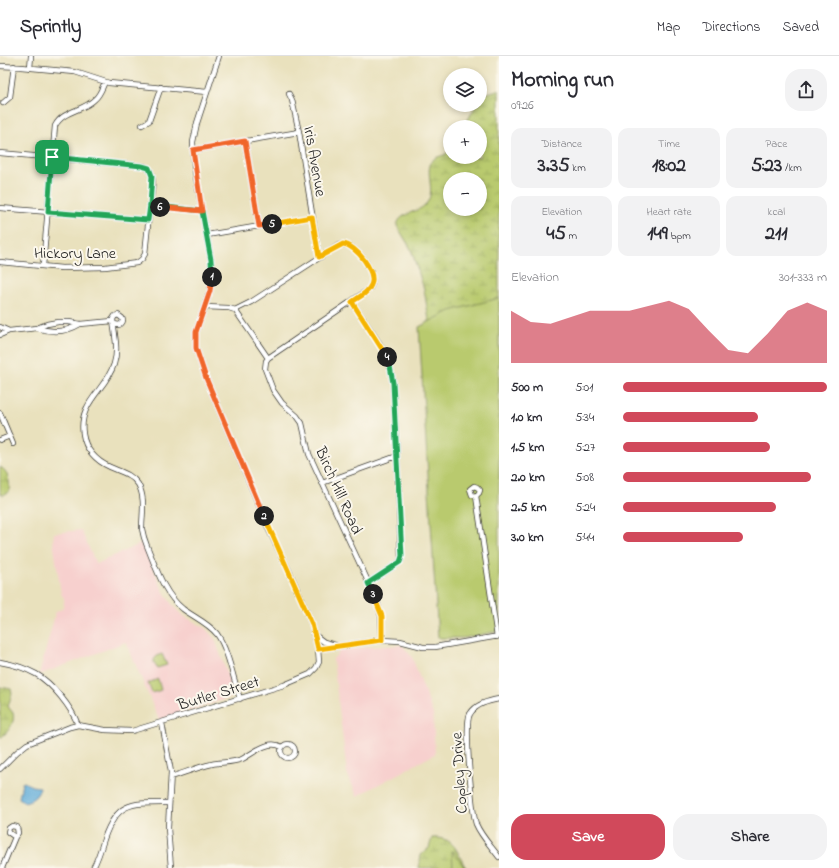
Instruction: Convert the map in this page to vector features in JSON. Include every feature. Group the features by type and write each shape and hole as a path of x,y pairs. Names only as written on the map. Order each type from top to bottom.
{"street":[{"path":"30,68 31,56"},
{"name":"Butler Street","path":"0,769 27,744 52,733 78,725 97,729 126,732 138,730 284,685 310,674 318,665 319,659 316,636 290,573 270,532 198,360 196,348 195,336 211,288 212,276 193,150 195,130 219,56"},
{"path":"0,66 75,72 104,82 207,92"},
{"path":"3,104 10,97 14,66"},
{"path":"43,266 54,130 57,122 66,115 94,101 99,95 104,82"},
{"path":"142,125 149,121 161,87"},
{"name":"Iris Avenue","path":"289,94 292,100 299,132 319,257"},
{"path":"193,150 299,132"},
{"path":"245,141 259,226"},
{"path":"0,153 52,157"},
{"name":"Hickory Lane","path":"0,262 89,268 122,266 137,262 142,259 145,254 152,176 150,170 147,167 52,157"},
{"path":"150,205 202,211"},
{"path":"0,208 148,220"},
{"path":"207,235 312,217"},
{"path":"205,307 229,308 235,310 268,358 365,293 372,284 372,276 365,262 354,248 347,244 340,245 319,257 251,302 235,310"},
{"path":"352,302 381,346 390,366 393,383 401,560 368,583"},
{"path":"0,335 9,331 37,328 58,322 80,324 113,322 117,350 115,360 110,374 86,407 82,423 84,439 89,450 96,458 106,466 128,475 139,487 143,498 142,530 144,538 163,582 176,602 188,613 209,627 220,638 240,699"},
{"path":"37,328 48,331 59,331 70,329 80,324"},
{"path":"0,327 9,331"},
{"name":"Birch Hill Road","path":"268,358 265,366 273,390 282,403 297,416 302,423 307,450 381,612 382,640"},
{"path":"0,413 13,444"},
{"path":"0,440 10,436"},
{"path":"322,482 397,456"},
{"path":"318,649 382,640 400,641 424,647 435,647 498,636 476,496"},
{"path":"316,636 324,642 337,646"},
{"path":"0,662 20,667 42,678 53,688 67,706 78,725"},
{"name":"Copley Drive","path":"499,699 484,703 475,708 469,715 468,729 474,818 481,833 499,857"},
{"path":"162,723 171,777 168,803 171,868"},
{"path":"171,777 214,763 238,760 269,745 277,744 282,747"},
{"path":"93,868 110,824 119,812 126,807 137,804 168,803"},
{"path":"2,868 15,837"}],"shaded area":[{"path":"81,530 96,564 142,543 163,590 171,603 184,616 205,628 215,639 234,694 233,697 159,720 126,642 39,675 56,611 62,609 64,603 64,598 61,594 53,541 54,533"},
{"path":"402,645 412,657 433,714 435,754 357,796 347,773 333,659 342,649"}],"green space":[{"path":"499,90 499,479 430,349 429,320 424,289 411,249 397,226 401,218 422,208 428,200 431,189 429,173 431,163 434,159 443,155 443,164 487,164 487,120 468,120 472,112 487,112 487,94"},
{"path":"499,298 499,631 464,638 438,638 419,327 450,311"},
{"path":"0,467 7,474 9,481 9,492 3,495 0,494"},
{"path":"162,654 167,665 157,668 154,663 154,659"},
{"path":"158,679 161,690 152,693 148,683"},
{"path":"0,687 11,689 12,694 8,706 14,716 12,724 0,738"},
{"path":"432,838 440,838 451,843 466,868 419,868 421,855 429,848"},
{"path":"452,850 465,868 453,868"}],"water":[{"path":"24,782 32,786 40,787 35,797 24,802 19,798 22,783"}],"route":[{"path":"52,157 48,212 148,220 150,205 202,211 194,166 193,150 245,141 259,226 312,217 319,257 343,244 347,244 354,248 361,256 371,273 372,284 368,290 352,302 381,346 390,366 393,383 397,456 402,552 401,560 368,583 377,601 382,616 382,640 318,649 312,624 270,532 197,356 195,336 212,284 211,260 202,211 150,205 152,174 147,167 52,157"}]}
